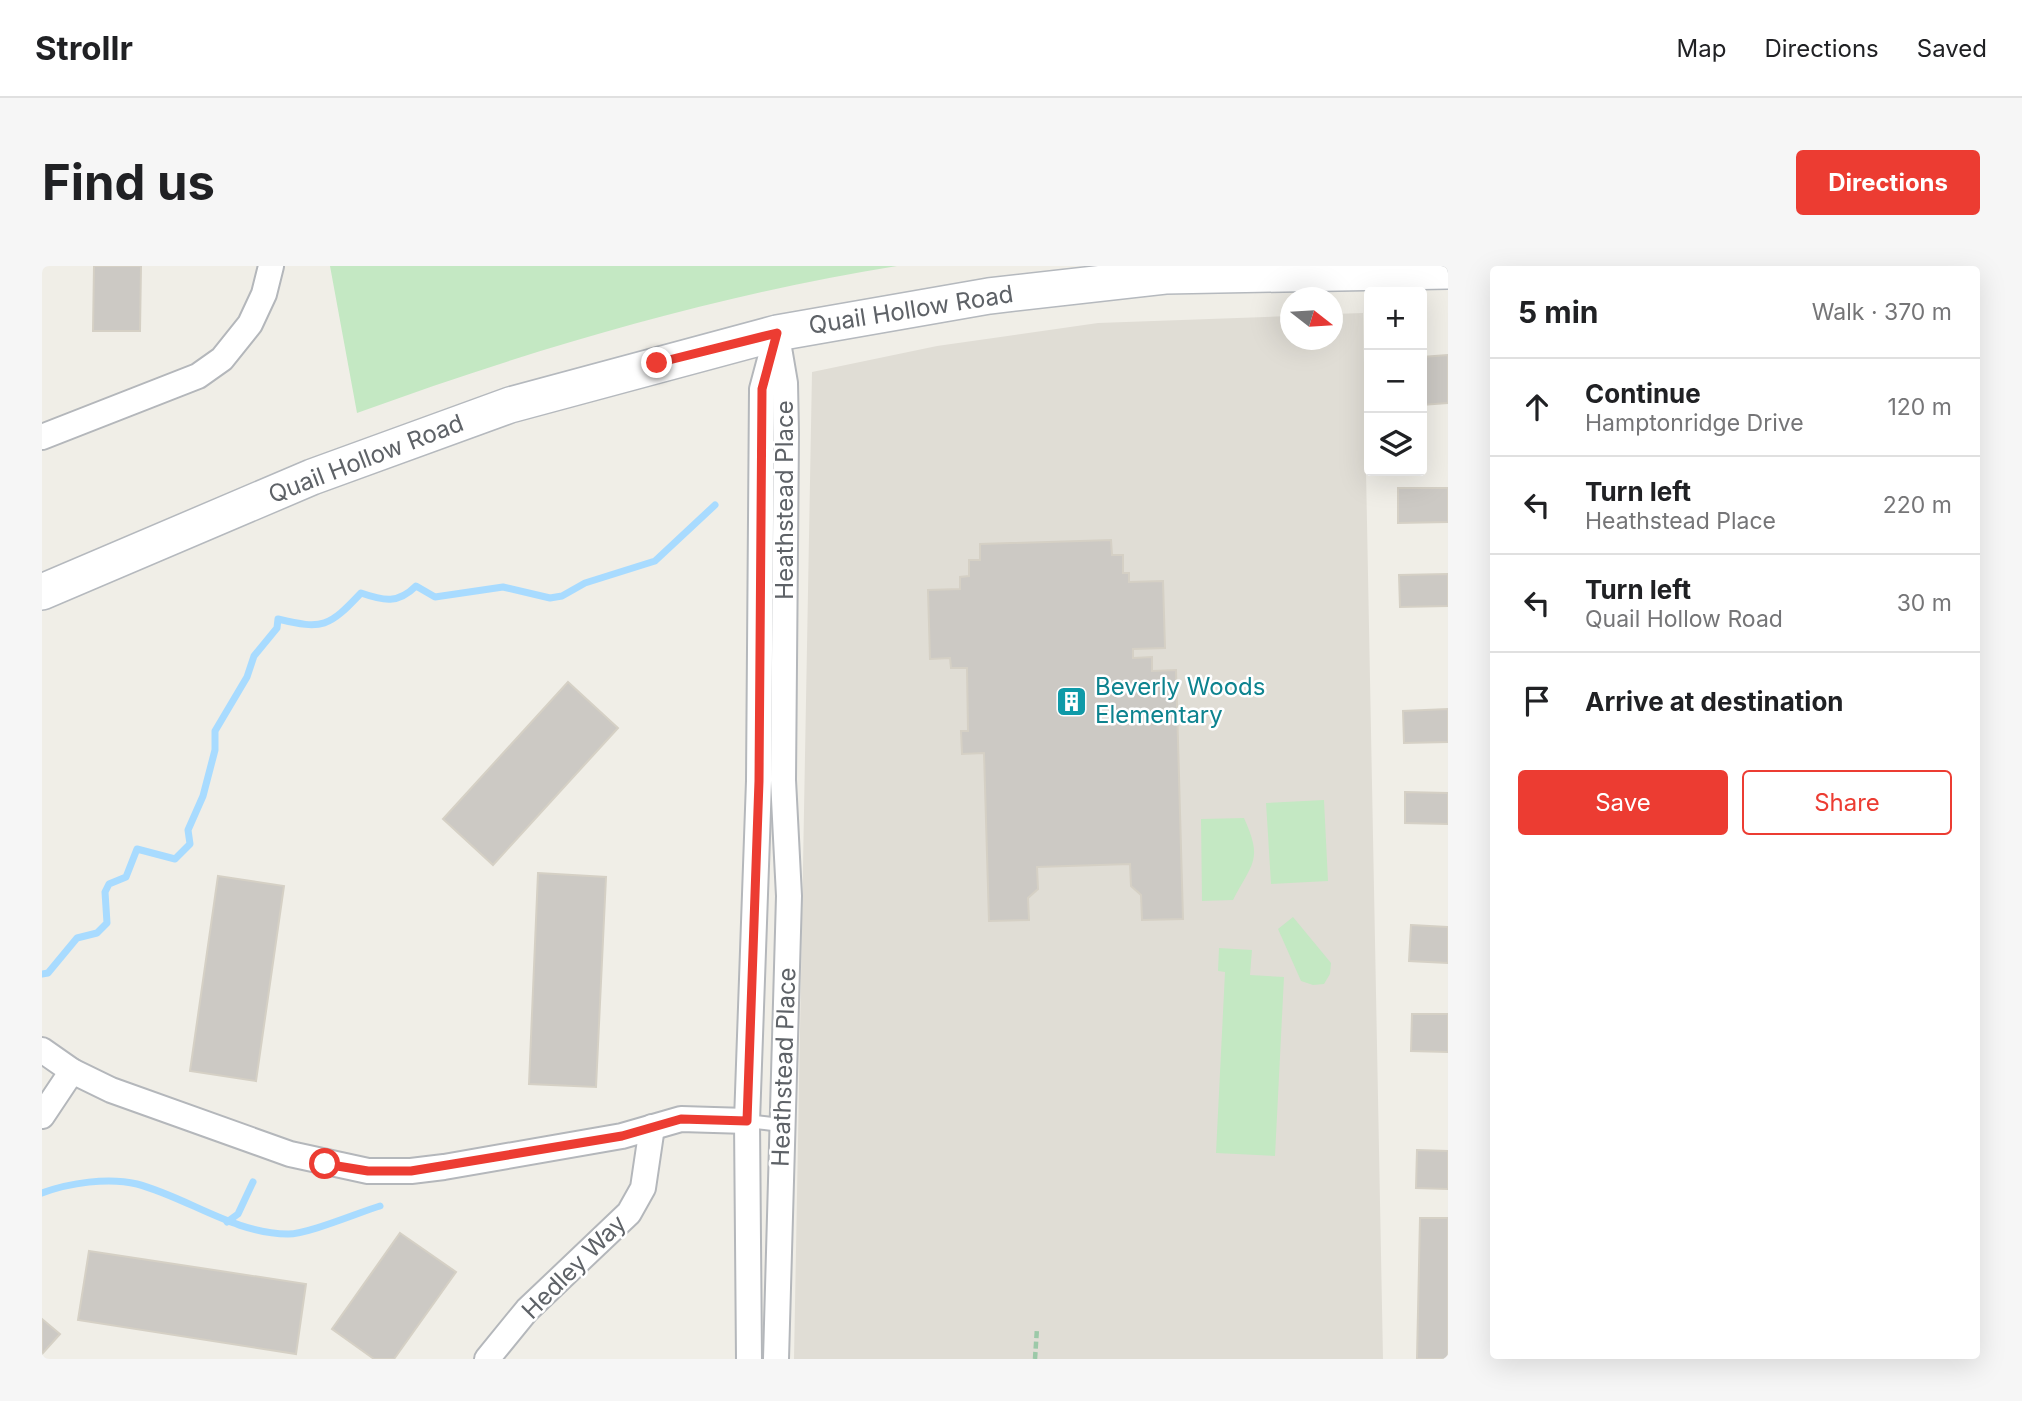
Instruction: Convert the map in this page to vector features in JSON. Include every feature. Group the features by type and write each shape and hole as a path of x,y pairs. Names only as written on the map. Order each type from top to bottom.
{"main road":[{"name":"Quail Hollow Road","path":"42,592 312,477 510,405 777,333 989,296 1165,276 1448,271"}],"street":[{"path":"42,437 198,376 222,359 250,324 264,294 271,266"},
{"name":"Heathstead Place","path":"749,1359 747,1121 759,781 762,389 777,333"},
{"name":"Heathstead Place","path":"776,1359 789,896 783,780 785,408 777,333"},
{"path":"42,1050 72,1071 111,1090 290,1154 368,1171 411,1171 444,1167 622,1136 681,1119 747,1121"},
{"path":"42,1116 72,1071"},
{"name":"Hedley Way","path":"487,1359 527,1310 629,1213 643,1188 652,1127"}],"lane":[{"path":"747,1121 782,1125"}],"path":[{"path":"1035,1359 1037,1328"}],"shaded area":[{"path":"1363,313 1364,476 1366,476 1383,1359 794,1359 812,372 937,346 1098,323 1280,316 1280,350 1343,350 1343,314"}],"green space":[{"path":"330,266 897,266 759,293 624,327 490,367 357,413"},
{"path":"1324,800 1328,881 1271,884 1266,803"},
{"path":"1244,818 1253,843 1250,868 1233,900 1202,901 1201,819"},
{"path":"1293,917 1331,963 1330,974 1324,984 1313,985 1301,981 1278,929"},
{"path":"1219,948 1252,950 1250,975 1284,977 1275,1156 1216,1153 1225,972 1218,971"}],"building":[{"path":"94,266 141,266 140,331 93,331"},
{"path":"1448,355 1448,403 1427,405 1427,357"},
{"path":"1398,488 1448,488 1448,522 1398,523"},
{"name":"Beverly Woods Elementary","path":"1111,540 1112,555 1123,555 1123,573 1129,573 1129,582 1163,581 1165,648 1133,649 1133,658 1152,657 1152,671 1176,670 1183,919 1142,920 1141,895 1131,886 1130,864 1037,867 1038,889 1028,898 1029,920 989,921 984,753 962,754 961,731 968,731 967,668 951,668 950,658 930,659 928,590 960,589 960,577 969,576 969,560 980,560 980,544"},
{"path":"1448,574 1448,606 1400,607 1399,575"},
{"path":"568,682 618,728 493,865 443,819"},
{"path":"1448,709 1448,742 1404,743 1403,711"},
{"path":"1405,792 1448,793 1448,824 1405,823"},
{"path":"538,873 606,877 596,1087 529,1084"},
{"path":"218,876 284,886 256,1081 190,1071"},
{"path":"1411,925 1448,927 1448,963 1409,961"},
{"path":"1412,1014 1448,1014 1448,1052 1411,1051"},
{"path":"1417,1150 1448,1151 1448,1189 1416,1188"},
{"path":"1420,1218 1448,1218 1448,1359 1417,1359"},
{"path":"400,1233 456,1272 394,1359 374,1359 332,1329"},
{"path":"89,1251 306,1284 296,1354 78,1320"},
{"path":"42,1319 60,1334 42,1354"}],"waterway":[{"path":"42,974 48,973 77,938 97,933 107,923 105,892 109,884 126,877 137,849 175,859 190,844 188,830 203,796 215,750 215,731 247,677 254,656 277,628 278,619 316,625 333,619 361,593 390,599 403,596 416,586 435,597 503,587 550,598 562,596 585,583 655,561 715,505"},
{"path":"42,1193 89,1182 126,1182 156,1190 248,1228 288,1234 320,1227 380,1206"},
{"path":"227,1222 238,1214 253,1182"}],"place":[{"name":"Beverly Woods Elementary","path":"1072,701"}],"route":[{"path":"325,1164 368,1171 411,1171 622,1136 681,1119 747,1121 759,781 762,389 777,333 657,363"}]}
